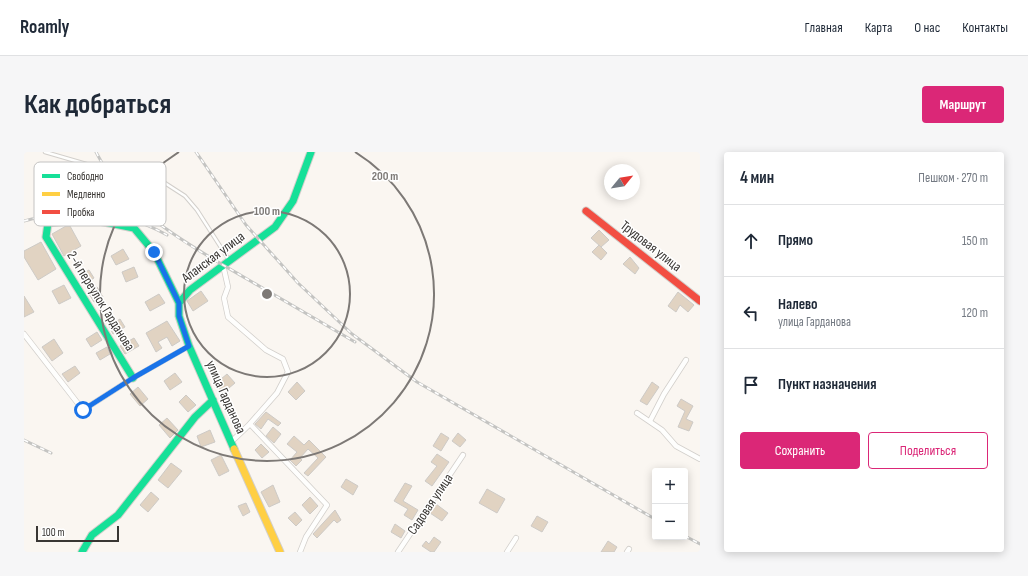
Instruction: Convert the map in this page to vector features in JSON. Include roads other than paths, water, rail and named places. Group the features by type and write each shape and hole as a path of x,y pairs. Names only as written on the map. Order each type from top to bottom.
{"street":[{"name":"Аланская улица","path":"179,303 190,290 275,226 284,217 299,188 311,152"},
{"name":"Трудовая улица","path":"586,211 618,238 700,301"},
{"name":"улица Гарданова","path":"46,237 48,226"},
{"name":"улица Гарданова","path":"124,226 134,228 154,252 179,303 179,316 189,346 280,552"},
{"name":"2-й переулок Гарданова","path":"46,237 133,378"},
{"path":"226,263 228,287 224,298 228,317 266,350 283,359 288,372 277,393 248,426 231,442"},
{"path":"24,334 83,410 133,378 189,346"},
{"path":"650,421 664,394 686,360"},
{"path":"82,552 92,535 118,515 195,418 213,400"},
{"path":"636,413 650,421 676,446 700,459"},
{"path":"248,426 250,424 327,505 306,537 300,552"},
{"name":"Садовая улица","path":"398,552 463,456"},
{"path":"508,552 516,538"}],"lane":[{"path":"45,152 79,162"},
{"path":"166,184 185,196 197,210 226,263"}],"railway":[{"path":"96,152 102,162"},
{"path":"196,152 246,225 298,283 352,334 417,382 652,517"},
{"path":"24,221 34,218"},
{"path":"148,226 167,235"},
{"path":"162,226 204,254 355,342"},
{"path":"24,440 51,453"},
{"path":"688,538 700,544"}]}
